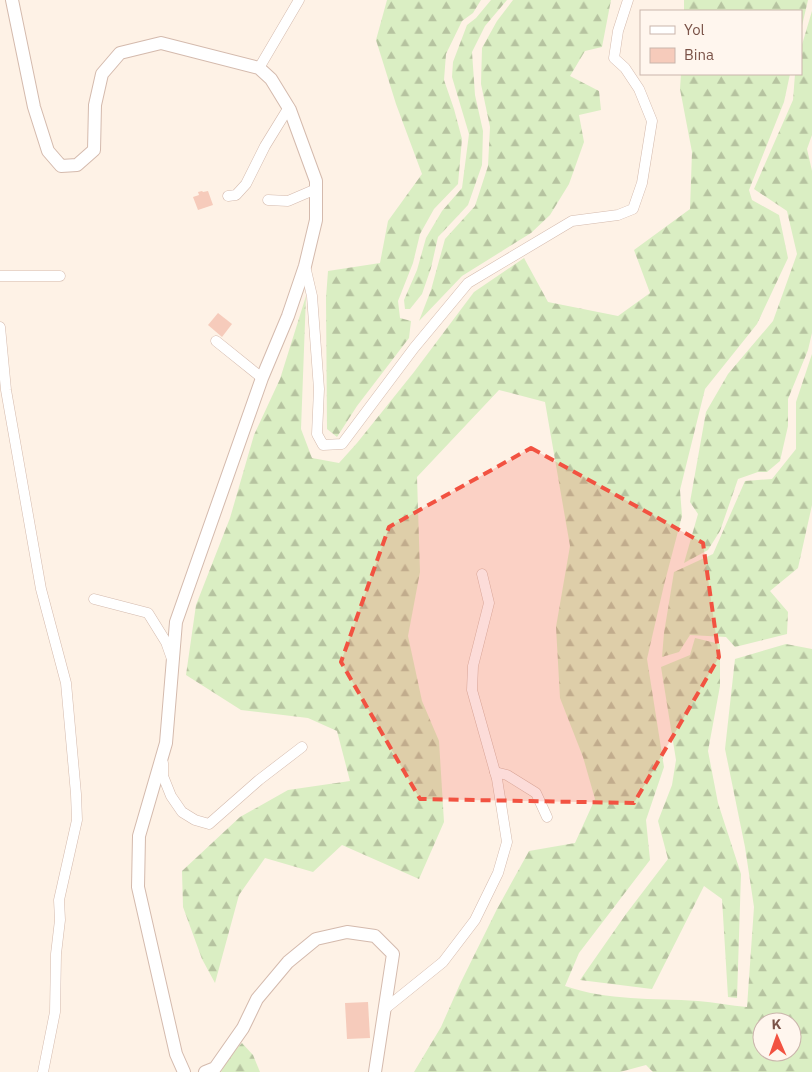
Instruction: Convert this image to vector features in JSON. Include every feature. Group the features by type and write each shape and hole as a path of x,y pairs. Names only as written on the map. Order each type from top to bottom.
{"street":[{"path":"12,0 34,107 48,151 61,166 77,165 94,150 95,106 102,74 120,53 161,43 259,68 271,79 289,107 316,181 316,220 305,266 288,316 262,378 176,622 166,743 139,836 138,887 176,1054 184,1072"},
{"path":"259,68 299,0"},
{"path":"305,266 312,296 319,379 317,434 323,445 342,444 414,348 468,283 572,220 618,215 632,209 642,184 652,121 639,89 625,68 614,58 618,31 628,0"},
{"path":"228,196 236,195 246,184 265,146 289,107"},
{"path":"268,200 288,200 316,189"},
{"path":"0,276 60,276"},
{"path":"0,327 6,390 41,589 66,683 76,794 77,820 59,900 60,920 56,954 55,1012 43,1072"},
{"path":"216,341 262,378"},
{"path":"386,1008 443,962 475,920 498,872 507,842 495,772 472,690 473,666 489,603 482,574"},
{"path":"94,599 148,613 166,642 173,662"},
{"path":"163,752 163,776 171,796 182,812 194,820 209,824 260,780 302,748"},
{"path":"495,772 507,775 536,793 547,817"},
{"path":"212,1071 243,1028 257,999 288,962 316,938 347,932 375,936 393,954 375,1072"}],"highlighted area":[{"path":"531,448 703,543 719,657 634,803 420,799 341,662 389,527"}],"green space":[{"path":"387,0 481,0 473,13 462,21 446,54 444,80 462,139 458,184 434,209 420,234 413,263 398,301 400,318 411,321 409,338 357,406 337,437 327,429 326,298 328,271 380,263 388,221 422,174 396,104 376,40"},
{"path":"491,0 507,0 485,26 472,52 475,95 483,131 482,165 468,205 438,237 431,268 422,294 410,309 405,309 404,300 417,270 426,238 442,211 462,188 469,134 452,77 453,62 467,25 476,18"},
{"path":"513,0 611,0 602,47 585,51 570,76 599,91 601,110 579,115 584,142 569,184 550,215 531,233 462,276 419,321 431,290 445,239 475,206 488,166 490,127 481,84 482,48 497,21"},
{"path":"684,0 808,0 802,26 802,10 684,10"},
{"path":"812,11 812,135 807,149 812,171 812,333 808,350 788,399 788,426 780,461 767,472 758,472 738,479 720,531 708,550 684,563 698,514 690,502 706,412 728,374 773,321 797,254 787,211 754,189 793,100 795,75 802,75 802,45"},
{"path":"681,75 790,75 784,102 749,190 752,200 779,215 788,258 757,324 705,389 680,490 682,516 647,659 664,767 646,820 650,860 579,953 565,986 614,997 698,1001 747,1007 754,907 745,847 725,749 735,659 786,644 812,649 812,1072 653,1072 646,1065 620,1072 414,1072 441,1027 497,909 529,851 575,843 595,799 583,757 560,698 556,627 570,546 545,402 499,390 417,477 420,572 408,636 422,701 439,741 444,822 419,879 342,845 313,872 265,858 239,895 215,983 202,959 183,907 182,871 240,817 288,790 350,781 337,731 308,718 241,710 186,675 196,605 230,518 254,435 280,379 306,296 301,429 312,458 339,463 414,372 474,292 524,258 548,302 618,316 650,293 634,250 690,209 692,152 680,89"},
{"path":"812,354 812,505 798,568 770,591 788,612 787,634 735,647 726,637 690,635 679,652 662,657 674,572 713,554 745,481 772,479 796,449 796,402"},
{"path":"695,638 720,644 720,686 708,751 718,803 741,874 737,998 728,997 722,899 704,886 652,989 580,980 626,914 668,859 658,821 672,785 676,760 661,667 690,655"},
{"path":"242,1043 253,1055 260,1072 221,1072 231,1054"}],"building":[{"path":"208,191 213,205 198,210 193,197 199,195 198,192"},
{"path":"218,313 232,324 222,337 208,325"},
{"path":"368,1002 370,1038 347,1039 345,1003"}]}
